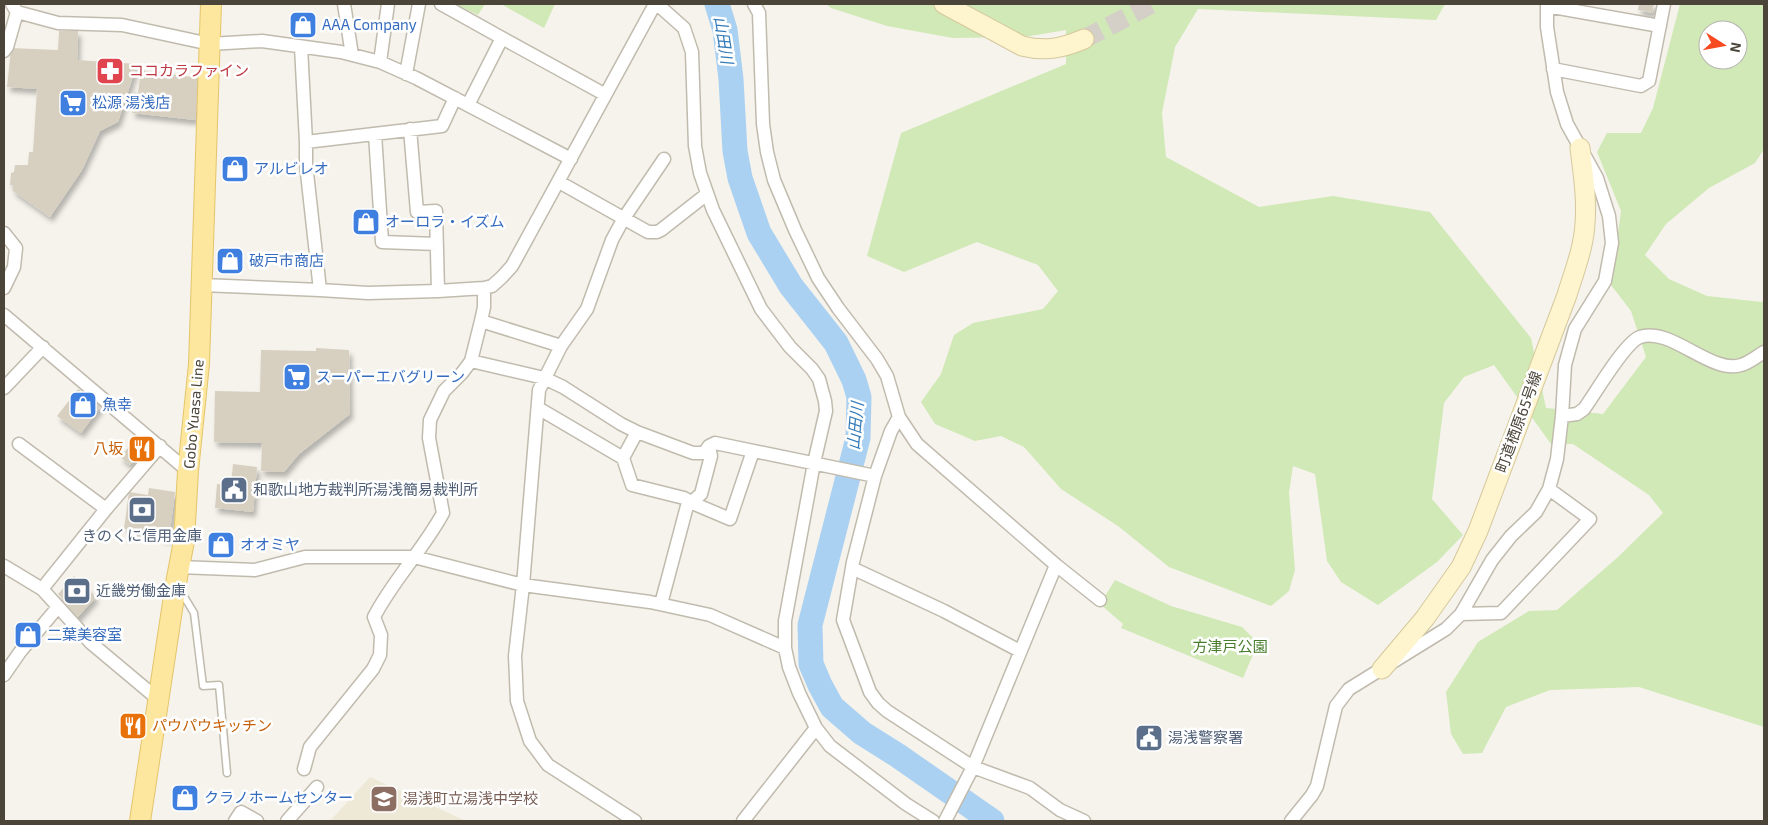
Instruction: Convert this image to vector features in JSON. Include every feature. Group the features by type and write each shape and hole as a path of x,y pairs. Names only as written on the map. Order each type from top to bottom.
{"main road":[{"name":"Gobo Yuasa Line","path":"140,821 177,575 184,542 188,471 199,364 211,4"}],"street":[{"path":"344,4 352,55"},
{"path":"380,62 388,4"},
{"path":"406,74 419,4"},
{"path":"441,4 604,94"},
{"path":"202,286 368,293 438,291 492,286 512,266 559,182 604,94 656,4 684,28 692,52 695,146 700,173 713,210 761,310 790,347 812,369 819,379 825,401 826,411 817,464 785,621 785,648 789,667 816,728 830,746 906,804 932,821"},
{"path":"754,4 759,13 763,124 767,152 774,180 818,278 877,360 886,376 899,417 917,444 1056,565 1100,600"},
{"path":"944,4 1022,46 1036,50 1052,50 1084,39"},
{"path":"1553,69 1641,86 1649,81 1664,4"},
{"path":"1291,821 1317,786 1336,706 1349,689 1446,629 1461,614 1492,560 1511,536 1536,512 1549,489 1557,460 1565,365 1574,328 1604,281 1612,243 1609,216 1597,178 1565,116 1557,92 1547,27 1547,5 1600,9 1660,26"},
{"path":"4,51 7,47 14,8 58,22 122,25 210,44 262,41 341,52 380,62 406,74 571,159"},
{"path":"468,105 502,38"},
{"path":"301,47 309,206 320,290"},
{"path":"306,142 442,126 455,98"},
{"path":"410,129 417,212 436,212 438,291"},
{"path":"374,134 382,242 437,244"},
{"name":"町道栖原65号線","path":"1382,669 1425,618 1460,567 1478,531 1567,295 1578,258 1585,224 1585,190 1580,148"},
{"path":"635,821 548,765 530,741 517,701 515,656 523,585 539,390 561,346 587,309 612,240 624,218 664,159"},
{"path":"559,182 648,232 657,232 707,194"},
{"path":"4,233 16,248 14,267 4,288"},
{"path":"304,769 310,747 373,668 380,655 381,635 374,617 382,602 443,513 429,438 430,420 444,392 471,361 482,321 484,288"},
{"path":"4,315 188,471"},
{"path":"482,321 561,346"},
{"path":"1562,416 1577,414 1584,409 1620,356 1639,337 1650,335 1666,339 1720,366 1740,366 1764,352"},
{"path":"4,388 43,347"},
{"path":"471,361 544,378 637,432 698,454 704,453 709,446 715,443 871,476"},
{"path":"538,408 624,458"},
{"path":"899,417 871,476 843,620 870,692 887,711 971,772 1030,788 1059,816 1084,821"},
{"path":"637,432 624,458 632,486 684,498 730,519 753,451"},
{"path":"19,444 106,509"},
{"path":"42,590 106,509 160,446"},
{"path":"661,604 687,506 690,501 701,494 711,456 709,446"},
{"path":"1461,614 1501,614 1590,519 1549,489"},
{"path":"177,575 255,570 305,557 414,557 523,585 661,604 710,615 785,648"},
{"path":"946,819 971,772 1056,565"},
{"path":"4,566 42,590 91,643 159,700"},
{"path":"852,568 944,611 1020,652"},
{"path":"4,675 20,652 58,607"},
{"path":"743,821 816,728"},
{"path":"288,821 317,787"},
{"path":"235,821 241,812 256,821"}],"lane":[{"path":"177,575 194,613 203,686 219,686 227,774"}],"shaded area":[{"name":"湯浅町立湯浅中学校","path":"370,777 466,821 330,821"}],"green space":[{"path":"455,4 485,4 478,15"},
{"path":"501,4 555,4 544,28"},
{"path":"826,4 1445,4 1436,20 1198,9 1175,47 1162,113 1166,157 1259,207 1333,196 1430,212 1531,338 1546,408 1603,414 1646,357 1631,311 1611,285 1621,211 1597,152 1607,133 1641,133 1653,108 1680,4 1764,4 1764,149 1755,163 1709,188 1666,224 1645,255 1669,279 1707,296 1762,302 1764,299 1764,727 1639,687 1550,690 1506,707 1482,753 1463,754 1451,734 1446,692 1478,642 1529,611 1557,610 1618,557 1663,513 1649,495 1573,444 1551,444 1494,365 1464,377 1444,403 1432,499 1463,535 1437,562 1378,605 1341,582 1327,561 1315,474 1293,466 1289,493 1295,570 1289,591 1271,606 1169,567 1118,526 1061,489 1024,447 1001,436 975,441 935,424 921,402 941,374 954,335 973,323 1043,309 1058,291 1038,265 977,242 904,272 867,256 901,133 1066,64 1066,30 1024,37 953,38 887,26 831,8"},
{"name":"方津戸公園","path":"1115,580 1171,606 1242,627 1258,643 1243,678 1121,628 1123,624 1100,604"}],"building":[{"path":"1639,4 1654,4 1652,13 1638,10"},
{"path":"59,31 78,31 77,60 137,64 118,122 100,131 82,170 50,217 13,191 13,185 10,185 11,173 14,172 15,165 28,165 29,152 33,152 37,89 7,87 11,48 58,50"},
{"path":"141,70 200,78 195,120 132,113 134,92 138,93"},
{"path":"316,348 349,350 350,414 299,454 284,472 261,471 262,443 214,442 215,391 260,392 261,350 316,351"},
{"path":"78,389 101,406 81,433 57,416"},
{"path":"136,439 150,451 141,462 136,458 130,465 120,457"},
{"path":"233,464 257,467 253,512 215,508 217,484 231,485"},
{"path":"149,488 175,492 169,539 161,538 161,534 124,529 129,492 148,495"},
{"path":"74,576 96,597 75,620 58,604 63,599 58,594"}],"waterway":[{"name":"山田川","path":"717,4 725,30 731,79 735,151 740,178 759,233 791,286 836,343 854,380 859,397 858,438 810,625 811,664 832,707 862,733 992,821"}],"tunnel":[{"path":"1084,39 1152,4"}],"place":[{"name":"AAA Company","path":"303,25"},
{"name":"ココカラファイン","path":"110,71"},
{"name":"松源 湯浅店","path":"73,103"},
{"name":"アルビレオ","path":"235,169"},
{"name":"オーロラ・イズム","path":"366,222"},
{"name":"破戸市商店","path":"230,261"},
{"name":"スーパーエバグリーン","path":"297,377"},
{"name":"魚幸","path":"83,405"},
{"name":"八坂","path":"142,449"},
{"name":"和歌山地方裁判所湯浅簡易裁判所","path":"234,490"},
{"name":"きのくに信用金庫","path":"142,510"},
{"name":"オオミヤ","path":"221,545"},
{"name":"近畿労働金庫","path":"77,591"},
{"name":"二葉美容室","path":"28,635"},
{"name":"パウパウキッチン","path":"133,726"},
{"name":"湯浅警察署","path":"1149,738"},
{"name":"クラノホームセンター","path":"185,798"},
{"name":"湯浅町立湯浅中学校","path":"384,799"}]}
